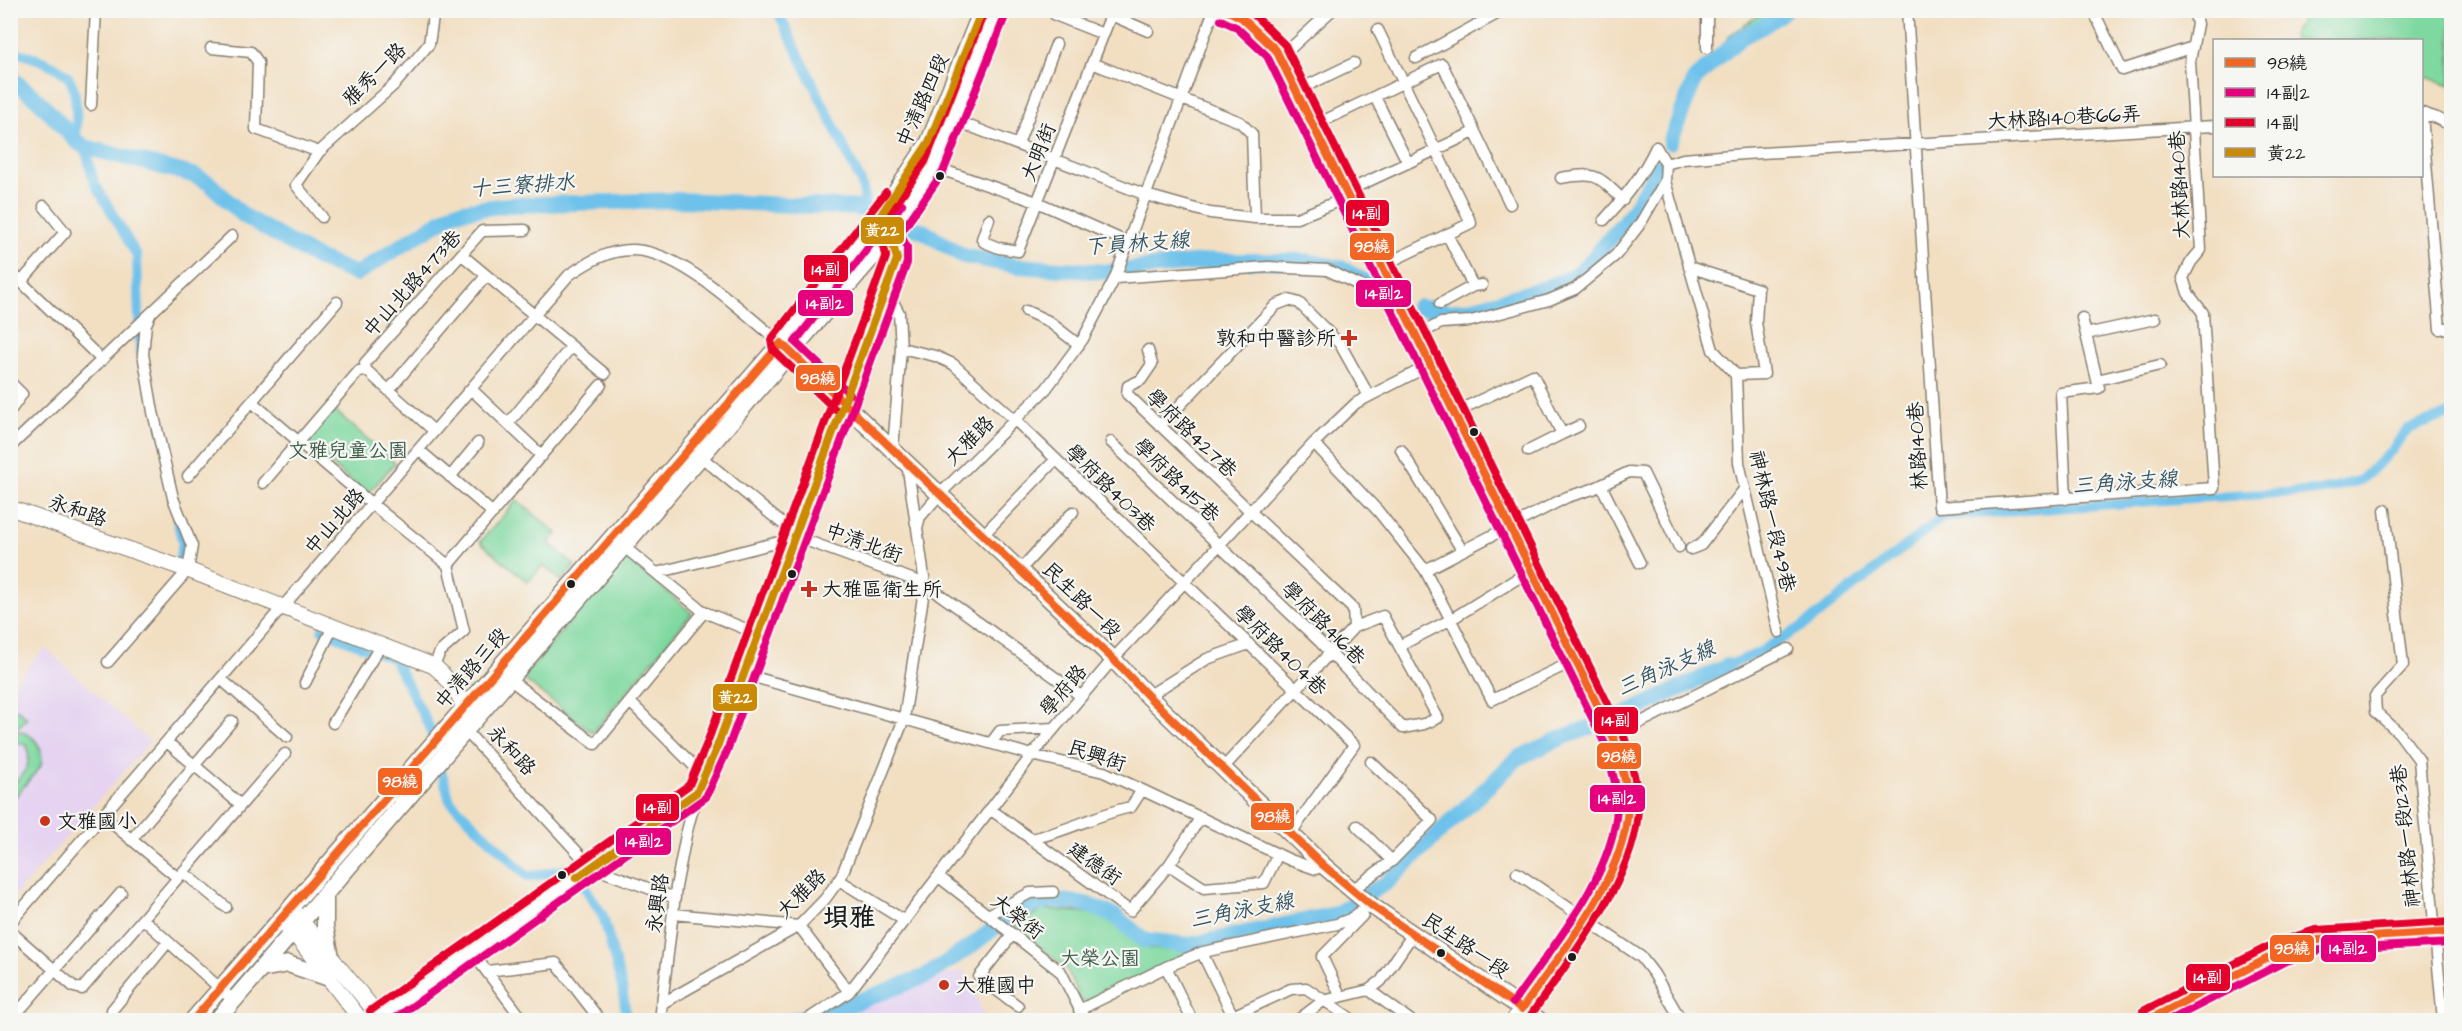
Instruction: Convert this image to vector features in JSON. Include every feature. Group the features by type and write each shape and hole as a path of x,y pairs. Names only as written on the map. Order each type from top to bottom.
{"main road":[{"name":"中清路四段","path":"785,347 879,249 887,221 929,142 982,10"},
{"name":"中清路四段","path":"887,221 934,166 996,10"},
{"name":"民生路一段","path":"785,347 1113,658 1148,696 1323,865 1371,905 1413,934 1518,1015 1539,1020"},
{"name":"中清路三段","path":"217,1020 700,456 785,347"},
{"name":"中清路三段","path":"194,1020 465,707 785,347"},
{"path":"325,894 326,927 331,957"},
{"path":"261,969 288,964 329,978"}],"street":[{"path":"91,105 96,10"},
{"name":"雅秀一路","path":"321,217 296,185 319,152 395,84 429,44 434,10"},
{"name":"大雅路","path":"662,1006 799,926 825,899 839,880 904,719 924,584 917,528 920,517 940,494 1046,389 1079,345 1115,278 1214,10"},
{"path":"1225,10 1245,14 1276,50 1612,733 1628,807 1625,832 1617,860 1583,917 1518,1015"},
{"path":"1416,58 1504,10"},
{"path":"1707,10 1707,48"},
{"path":"1907,10 1916,144"},
{"path":"2093,10 2122,70 2193,47"},
{"name":"大林路140巷","path":"2194,10 2197,24 2190,61 2200,250 2182,279 2188,293 2203,313 2214,488"},
{"path":"1280,58 1328,12"},
{"path":"1112,13 1148,31"},
{"name":"大明街","path":"989,219 982,238 984,242 999,248 1018,251 1112,13"},
{"path":"1054,15 1103,34"},
{"path":"1378,30 1471,223 1384,271"},
{"path":"1018,144 1056,44"},
{"path":"211,48 251,52 258,62 256,129 319,152"},
{"path":"1092,63 1240,122 1252,134 1255,218"},
{"path":"1296,91 1354,63"},
{"path":"1313,126 1443,64 1510,204"},
{"path":"1375,97 1408,163"},
{"path":"2423,114 2437,118 2451,126"},
{"path":"954,120 1146,195 1210,213 1255,218 1297,218 1474,132"},
{"name":"大林路140巷66弄","path":"1666,164 1683,159 2213,126"},
{"path":"2423,131 2446,328"},
{"name":"林路140巷","path":"1916,144 1939,507 2214,488"},
{"path":"1604,220 1623,200 1646,168 1656,147 1666,164 1665,181 1689,267 1713,350 1736,375 1764,374 1756,322 1758,289 1689,267"},
{"path":"934,166 1037,202 1129,243"},
{"path":"1561,178 1589,173 1604,182 1623,200"},
{"path":"1415,336 1441,323 1471,321 1549,300 1575,290 1616,255 1640,224 1665,181"},
{"path":"21,282 65,232 44,206"},
{"name":"永興路","path":"660,1020 675,898 697,792 897,259 897,249 887,221"},
{"name":"中山北路473巷","path":"366,370 365,363 482,231 525,230"},
{"path":"1440,304 1477,286 1448,234"},
{"path":"10,447 232,236"},
{"name":"中山北路","path":"11,920 281,611 569,275 591,261 608,254 632,250 658,254 692,272 785,347"},
{"path":"448,565 542,456 603,380 571,347 462,255"},
{"path":"1115,278 1268,267 1327,270 1359,285 1403,311"},
{"path":"10,271 102,360"},
{"path":"389,390 486,276"},
{"path":"886,288 899,313 901,348 893,449"},
{"path":"1160,426 1276,306 1289,300 1299,303 1340,344 1369,396"},
{"path":"188,476 337,303"},
{"path":"1026,310 1048,321 1079,345"},
{"path":"108,662 188,570 192,546 173,498 153,412 143,354 147,317"},
{"path":"2066,499 2061,393 2099,388 2082,318"},
{"path":"2086,334 2155,319"},
{"path":"508,424 571,347"},
{"name":"學府路403巷","path":"901,348 935,356 953,364 1015,420 1183,581"},
{"name":"學府路427巷","path":"1148,350 1152,364 1141,380 1128,386 1126,394 1353,609 1354,627"},
{"name":"學府路","path":"807,1020 849,992 1032,755 1113,658 1314,442 1356,403 1430,365"},
{"path":"2097,380 2160,365"},
{"path":"263,483 359,371 366,370 434,431"},
{"path":"1454,413 1533,375 1562,434"},
{"name":"神林路一段49巷","path":"1736,375 1739,463 1779,632"},
{"path":"10,382 22,394 10,411"},
{"path":"471,389 542,456"},
{"path":"252,402 448,565 464,631 440,652 434,666"},
{"path":"1528,451 1579,426"},
{"path":"450,477 478,442"},
{"name":"學府路415巷","path":"1111,442 1218,544"},
{"path":"1314,442 1378,511 1425,570 1492,700 1576,660"},
{"path":"419,450 493,513"},
{"path":"1401,450 1462,550"},
{"name":"中清北街","path":"700,456 784,525 794,536 924,584 1081,696"},
{"path":"983,535 1056,459"},
{"path":"907,462 917,528"},
{"path":"1425,570 1567,497 1629,472 1643,473 1679,547"},
{"path":"1601,485 1640,563"},
{"path":"1691,549 1701,545 1745,488"},
{"name":"永和路","path":"10,508 188,570 331,631 381,646 434,666 449,679 465,707 465,730 591,867 675,898"},
{"name":"神林路一段123巷","path":"2385,510 2403,666 2375,696 2376,712 2399,733 2419,760 2443,1020"},
{"path":"1020,570 1073,512"},
{"path":"656,573 783,541 794,536"},
{"name":"學府路416巷","path":"1218,544 1403,728 1424,724 1438,717 1399,646"},
{"path":"623,546 704,612 758,634"},
{"path":"1223,768 1354,627 1383,616 1399,646 1450,620 1531,570"},
{"name":"學府路404巷","path":"1183,581 1354,745 1290,833"},
{"path":"509,679 595,744 704,612"},
{"path":"305,683 331,631"},
{"path":"1148,696 1207,659 1249,644"},
{"path":"333,723 381,646"},
{"path":"1612,733 1788,649"},
{"name":"民興街","path":"743,674 1032,755 1104,772 1278,854 1316,869 1323,865"},
{"path":"221,679 287,737"},
{"path":"630,702 704,776"},
{"path":"131,840 232,721"},
{"path":"991,743 1000,731 1054,728"},
{"path":"167,742 241,805"},
{"path":"10,931 74,987 82,989 285,754"},
{"path":"1352,890 1392,861 1432,820 1371,762"},
{"path":"1030,839 1050,836 1108,812 1131,807 1142,790"},
{"path":"285,914 331,957 379,1020 697,792"},
{"name":"建德街","path":"990,809 1130,910 1169,865 1200,817"},
{"path":"103,816 131,840 226,907"},
{"path":"1357,826 1392,861"},
{"path":"1169,865 1204,888 1264,883 1278,854"},
{"path":"1517,873 1641,957 1682,1020"},
{"name":"大榮街","path":"939,877 1061,972 1085,1020"},
{"path":"839,880 905,921"},
{"path":"990,916 1030,893 1053,892"},
{"path":"12,1019 121,893"},
{"path":"1079,1010 1202,952 1337,924 1350,919 1371,905"},
{"path":"1341,995 1322,957 1371,905"},
{"path":"673,914 799,926 849,992"},
{"path":"142,919 234,1001"},
{"path":"298,926 329,978 361,1020"},
{"path":"2148,1020 2302,943 2325,939 2451,932"},
{"path":"1011,933 980,977 1018,1006"},
{"path":"1298,1020 1323,1001 1369,990 1381,981 1413,934"},
{"path":"112,1010 168,942"},
{"path":"472,952 523,1020"},
{"path":"1202,952 1228,1018 1291,988 1306,988 1353,1020"},
{"path":"486,971 556,963 600,1020"},
{"path":"1166,967 1192,1020"},
{"path":"1369,990 1410,1020"},
{"path":"662,1006 670,1020"}],"shaded area":[{"name":"文雅國小","path":"45,648 150,742 11,900 11,687"},
{"name":"大雅國中","path":"964,969 986,1020 827,1020 868,1002"}],"green space":[{"path":"1766,10 1780,11 1725,42 1730,35"},
{"path":"2300,11 2451,11 2451,85 2423,76 2423,39 2293,39 2293,31 2300,25"},
{"name":"文雅兒童公園","path":"332,408 395,463 367,495 304,441"},
{"path":"517,500 557,533 549,543 575,566 561,581 543,565 528,582 480,542"},
{"path":"625,557 692,613 593,733 522,678"},
{"path":"16,708 27,718 15,731 28,734 36,742 42,759 41,766 11,802 11,787 24,772 29,759 27,745 11,741 11,715"},
{"name":"大榮公園","path":"1043,909 1090,913 1114,923 1138,944 1151,949 1201,951 1089,1003 1081,1001 1066,968 1014,926"}],"waterway":[{"name":"十三寮排水","path":"777,10 861,182 865,199 859,208"},
{"name":"下員林支線","path":"1670,142 1695,79 1740,38 1765,25 1786,10"},
{"path":"10,50 48,63 67,76 75,98 76,141"},
{"name":"十三寮排水","path":"10,77 40,102 76,141 85,147 193,175 209,183 244,216 317,258 356,274 455,212 508,205 680,200 859,208 923,231 963,256 1017,266 1107,272 1212,261 1306,261 1341,268 1386,294"},
{"path":"85,147 94,182 137,256 140,350"},
{"name":"下員林支線","path":"1418,307 1451,312 1471,309 1545,288 1570,278 1586,267 1632,212 1659,166"},
{"name":"三角泳支線","path":"1727,666 1758,653 1805,625 1944,516 2319,491 2361,480 2391,451 2408,429 2452,413"},
{"path":"177,520 183,543 177,572"},
{"path":"322,630 394,659 432,736"},
{"name":"三角泳支線","path":"792,1020 851,1004 926,976 971,946 1019,909 1052,900 1086,904 1115,916 1144,940 1189,945 1336,914 1386,883 1518,758 1561,738 1628,713 1727,666"},
{"path":"438,759 450,801 528,877 573,868 603,916 622,987 627,1020"}],"transit line":[{"name":"黃22","path":"576,878 697,792 717,747 897,259 891,238 875,224 929,142 982,10"},
{"name":"14副","path":"370,1011 689,785 707,743 886,257 878,236 878,229 925,162 985,10"},
{"name":"98繞","path":"1226,10 1242,18 1276,50 1615,741 1628,800 1624,835 1615,862 1588,914 1522,1009"},
{"name":"14副","path":"1249,10 1285,45 1625,739 1638,797 1635,833 1627,860 1599,916 1531,1015"},
{"name":"14副2","path":"393,1020 706,797 727,751 907,263 907,247 900,234 943,172 1006,14"},
{"name":"14副2","path":"1221,20 1236,27 1267,56 1605,744 1617,799 1613,833 1605,859 1578,910 1513,1003"},
{"name":"14副","path":"836,410 773,350 771,340 886,192"},
{"name":"14副2","path":"850,394 795,342 902,204"},
{"name":"98繞","path":"193,1020 781,343 1113,659 1148,696 1323,865 1372,906 1522,1009"},
{"name":"14副","path":"2143,1011 2275,943 2315,930 2451,922"},
{"name":"98繞","path":"2148,1020 2280,952 2318,940 2452,932"},
{"name":"14副2","path":"2170,1020 2284,962 2320,950 2452,943"}],"place":[{"name":"敦和中醫診所","path":"1349,338"},
{"name":"大雅區衛生所","path":"809,589"},
{"name":"文雅國小","path":"45,821"},
{"name":"大雅國中","path":"944,985"}],"district":[{"name":"垻雅","path":"849,917"}]}
